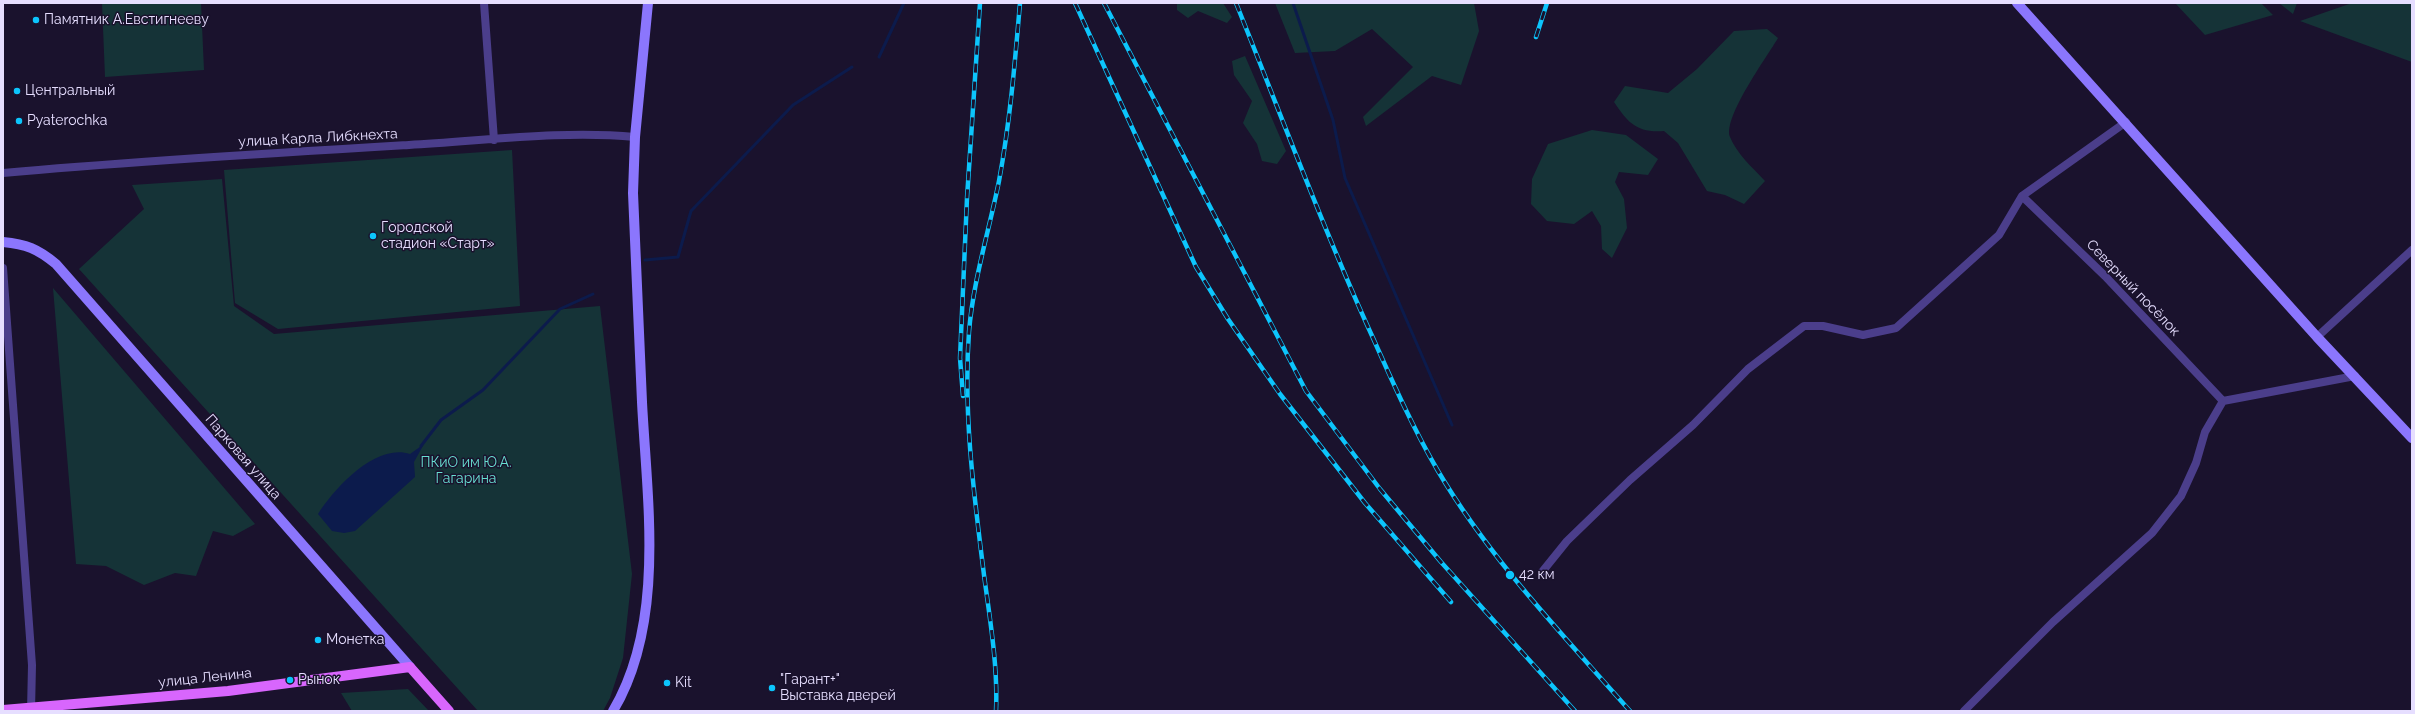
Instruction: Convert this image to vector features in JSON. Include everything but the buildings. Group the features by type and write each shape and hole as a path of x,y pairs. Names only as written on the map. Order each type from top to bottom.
{"main road":[{"name":"улица Ленина","path":"3,710 31,709 221,692 410,667"},
{"name":"Парковая улица","path":"410,667 449,711"}],"street":[{"path":"484,3 494,140"},
{"path":"613,711 623,694 637,655 645,603 650,536 633,193 635,138 648,3"},
{"path":"2016,3 2126,122 2317,337 2412,438"},
{"path":"1542,572 1577,531 1630,480 1693,425 1748,369 1804,326 1823,326 1863,335 1896,328 1999,235 2022,196 2126,122"},
{"name":"улица Карла Либкнехта","path":"3,173 119,162 494,140 607,134 635,138"},
{"name":"Северный посёлок","path":"2022,196 2105,276 2224,401"},
{"name":"Парковая улица","path":"3,242 23,244 42,253 56,264 410,667"},
{"path":"2317,337 2412,250"},
{"path":"3,268 32,665 31,709"},
{"path":"1964,711 2053,622 2152,533 2181,496 2196,463 2205,432 2224,401 2355,376"}],"green space":[{"path":"102,3 201,3 204,70 105,77"},
{"path":"1177,3 1223,3 1232,17 1227,23 1198,11 1188,18 1177,10"},
{"path":"1275,3 1474,3 1479,31 1461,85 1432,76 1366,126 1363,117 1413,67 1372,29 1335,51 1295,53"},
{"path":"2175,3 2261,3 2273,15 2205,35"},
{"path":"2279,3 2297,3 2293,14"},
{"path":"2352,3 2412,3 2412,62 2300,21"},
{"path":"1767,29 1778,38 1739,102 1730,128 1730,137 1733,143 1745,160 1765,181 1744,204 1725,195 1707,191 1678,143 1664,131 1647,130 1634,125 1624,116 1614,102 1625,86 1668,93 1697,69 1734,31"},
{"path":"1245,56 1286,151 1277,164 1262,161 1257,144 1243,123 1252,101 1234,75 1232,61"},
{"path":"1592,130 1626,135 1658,159 1648,175 1619,172 1615,182 1624,199 1627,228 1612,258 1602,249 1601,226 1592,211 1574,224 1547,221 1531,204 1532,179 1548,144"},
{"name":"Городской стадион «Старт»","path":"512,150 520,306 278,329 235,303 224,170"},
{"name":"ПКиО им Ю.А. Гагарина","path":"222,179 234,306 274,334 600,306 632,574 623,658 610,698 603,711 478,711 79,269 144,209 132,185"},
{"path":"53,288 255,524 233,536 213,531 196,576 175,573 144,585 106,566 76,564"},
{"path":"408,689 429,711 352,711 341,693"}],"water":[{"path":"424,444 414,462 415,477 355,531 344,533 332,531 318,514 334,493 357,470 383,455 397,452 410,454"}],"waterway":[{"path":"879,57 904,3"},
{"path":"1293,3 1333,120 1345,178 1452,425"},
{"path":"645,260 678,257 691,211 793,105 852,67"},
{"path":"421,446 441,420 483,390 560,309 593,294"}],"railway":[{"path":"963,396 960,358 967,198 980,3"},
{"path":"996,711 996,677 993,643 970,454 967,393 969,332 974,294 999,181 1006,137 1020,3"},
{"path":"1075,3 1196,267 1228,319 1280,394 1365,503 1451,602"},
{"path":"1104,3 1306,391 1380,489 1441,562 1575,711"},
{"path":"1236,3 1337,255 1396,389 1429,455 1458,503 1504,566 1528,596 1630,711"},
{"path":"1536,37 1547,3"}],"place":[{"name":"Памятник А.Евстигнееву","path":"36,20"},
{"name":"Центральный","path":"17,91"},
{"name":"Pyaterochka","path":"19,121"},
{"name":"Городской стадион «Старт»","path":"373,236"},
{"name":"42 км","path":"1510,575"},
{"name":"Монетка","path":"318,640"},
{"name":"Рынок","path":"290,680"},
{"name":"Kit","path":"667,683"},
{"name":"\"Гарант+\" Выставка дверей","path":"772,688"}]}
